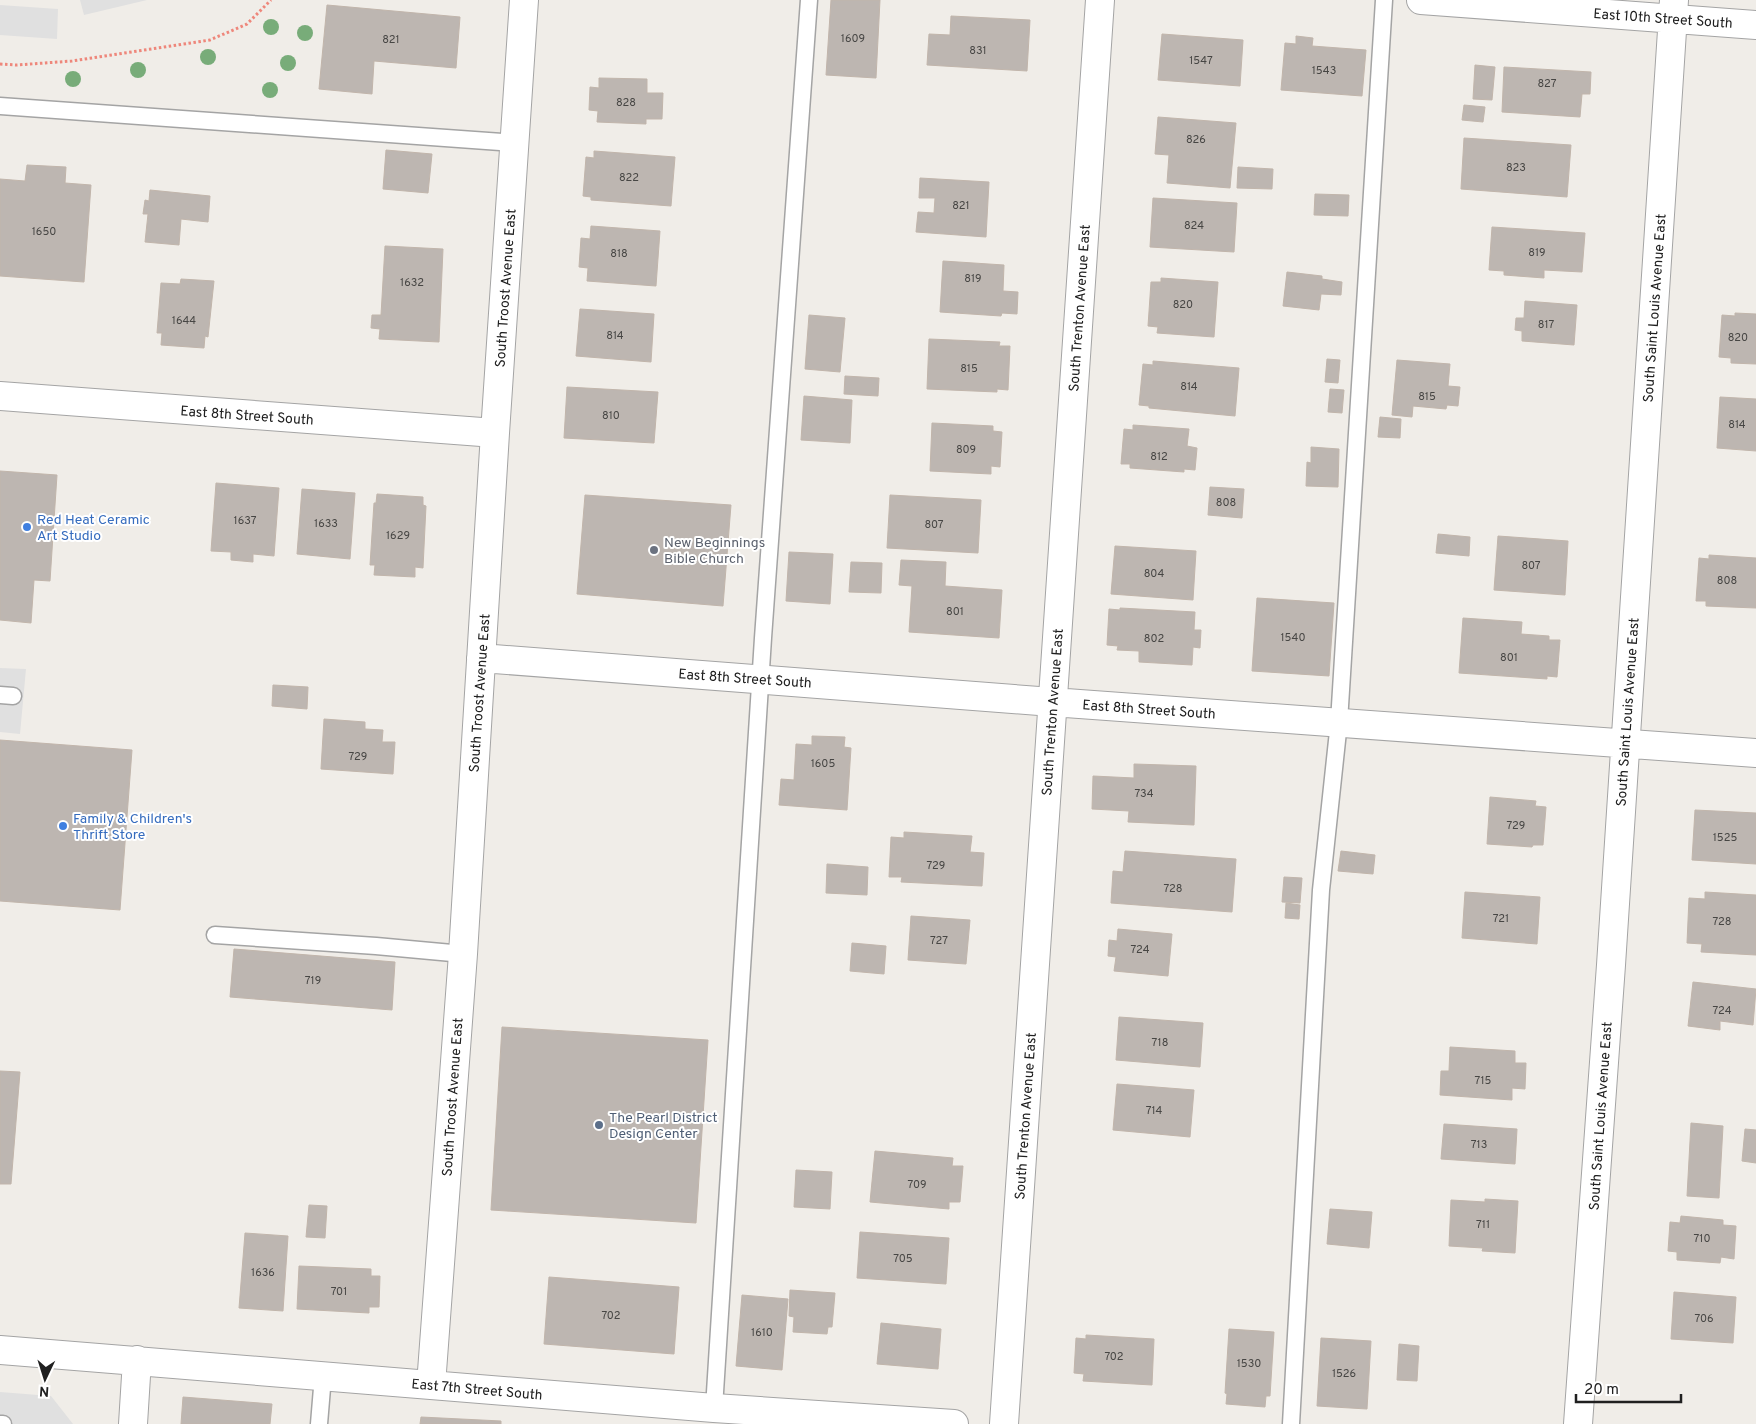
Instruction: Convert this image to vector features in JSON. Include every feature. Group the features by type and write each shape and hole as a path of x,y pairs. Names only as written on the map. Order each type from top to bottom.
{"street":[{"name":"South Troost Avenue East","path":"431,1385 463,954 524,0"},
{"name":"South Trenton Avenue East","path":"1004,1424 1100,0"},
{"name":"East 10th Street South","path":"1421,0 1674,10 1756,25"},
{"name":"South Saint Louis Avenue East","path":"1578,1424 1674,10"},
{"name":"East 8th Street South","path":"0,396 495,434"},
{"name":"East 8th Street South","path":"482,658 1756,753"},
{"name":"East 7th Street South","path":"0,1350 714,1408 916,1423 954,1424"},
{"path":"133,1424 137,1360"}],"lane":[{"path":"714,1408 761,679 809,0"},
{"path":"1291,1424 1321,890 1339,722 1384,0"},
{"path":"0,106 515,143"},
{"path":"215,934 463,954"},
{"path":"319,1424 322,1376"}],"path":[{"path":"0,64 17,66 72,60 210,40 247,24 272,0"}],"shaded area":[{"path":"80,0 147,0 84,15"},
{"path":"0,5 58,9 57,39 0,35"},
{"path":"0,668 26,669 20,734 0,732"},
{"path":"0,1392 51,1396 73,1424 0,1424"}],"building":[{"path":"831,0 880,0 876,78 826,75"},
{"path":"327,5 460,17 456,68 374,61 372,94 319,89"},
{"path":"951,16 1030,20 1027,71 927,65 929,34 950,35"},
{"path":"1162,34 1243,40 1240,86 1158,80"},
{"path":"1296,36 1313,38 1312,46 1366,50 1362,96 1281,90 1285,43 1296,44"},
{"path":"1475,65 1495,67 1492,100 1473,99"},
{"path":"1504,67 1591,72 1590,94 1582,94 1580,117 1502,112"},
{"path":"599,78 647,79 647,93 663,93 662,119 646,119 646,124 597,122 598,111 589,110 590,87 599,88"},
{"path":"1464,105 1485,107 1483,122 1462,120"},
{"path":"1158,117 1236,123 1230,188 1167,183 1169,155 1155,154"},
{"path":"1464,138 1571,145 1567,197 1461,189"},
{"path":"386,150 432,154 428,193 383,189"},
{"path":"594,151 675,157 671,206 591,200 591,197 583,196 586,157 594,158"},
{"path":"27,165 66,167 65,183 91,185 84,282 0,276 0,179 25,181"},
{"path":"1238,167 1273,169 1272,189 1237,188"},
{"path":"920,178 989,182 986,237 916,232 918,212 934,213 935,198 919,198"},
{"path":"150,190 210,196 208,222 181,219 179,245 145,242 148,214 143,214 145,200 149,201"},
{"path":"1315,194 1349,195 1348,216 1314,215"},
{"path":"1153,198 1237,203 1234,252 1150,247"},
{"path":"591,226 660,231 656,286 587,281 588,268 579,267 581,238 590,239"},
{"path":"1492,227 1585,233 1582,272 1544,270 1544,278 1504,275 1504,271 1489,270"},
{"path":"385,246 443,249 439,342 379,339 380,329 371,328 372,315 381,315"},
{"path":"943,261 1004,265 1003,291 1018,292 1017,314 1002,313 1001,316 940,312"},
{"path":"1287,272 1322,276 1322,279 1342,282 1341,295 1321,294 1319,310 1283,306"},
{"path":"1161,278 1218,282 1214,337 1157,333 1158,327 1148,326 1151,282 1161,282"},
{"path":"181,279 214,281 208,337 205,336 204,348 161,345 162,333 157,333 161,283 180,284"},
{"path":"1525,301 1577,305 1574,345 1522,341 1522,331 1515,330 1516,318 1524,318"},
{"path":"580,309 654,314 651,362 576,356"},
{"path":"1735,313 1756,314 1756,364 1731,363 1731,358 1719,357 1722,315 1735,316"},
{"path":"809,315 845,318 840,372 805,369"},
{"path":"929,339 1000,342 999,346 1010,346 1008,390 997,389 997,392 927,389"},
{"path":"1327,359 1340,360 1338,383 1325,382"},
{"path":"1397,360 1450,364 1448,386 1460,387 1458,406 1447,405 1446,409 1413,406 1412,417 1392,415"},
{"path":"1153,361 1239,368 1235,416 1149,408 1149,406 1139,405 1143,364 1153,365"},
{"path":"845,376 879,378 878,396 844,394"},
{"path":"567,387 658,392 654,443 564,438"},
{"path":"1330,389 1344,390 1342,413 1328,412"},
{"path":"804,396 852,400 850,443 801,440"},
{"path":"1720,397 1756,399 1756,451 1717,448"},
{"path":"1380,417 1401,419 1400,438 1378,437"},
{"path":"932,423 993,426 993,431 1002,432 1000,467 991,466 991,474 930,471"},
{"path":"1133,425 1189,429 1187,446 1197,448 1195,470 1184,469 1184,472 1130,468 1130,464 1121,464 1124,429 1133,430"},
{"path":"1311,447 1339,449 1338,487 1306,486 1307,462 1311,463"},
{"name":"Red Heat Ceramic Art Studio","path":"0,471 57,475 50,581 34,580 31,623 0,620"},
{"path":"216,483 279,488 274,556 253,554 253,562 231,560 231,552 211,551"},
{"path":"1210,487 1244,489 1242,518 1208,515"},
{"path":"302,489 355,493 350,559 297,554"},
{"path":"377,494 423,497 423,505 426,506 423,568 415,567 415,577 374,575 375,565 370,565 374,503 376,503"},
{"name":"New Beginnings Bible Church","path":"585,495 731,505 723,606 577,594"},
{"path":"890,495 981,500 978,553 887,548"},
{"path":"1438,534 1470,537 1469,556 1436,553"},
{"path":"1498,536 1568,541 1565,595 1494,590"},
{"path":"1115,546 1196,551 1193,600 1111,594"},
{"path":"789,552 833,554 830,604 786,601"},
{"path":"1709,555 1756,558 1756,608 1706,606 1706,601 1696,601 1699,558 1709,559"},
{"path":"901,560 946,562 945,586 1002,590 999,638 909,632 912,586 899,585"},
{"path":"851,562 882,563 881,593 849,592"},
{"path":"1257,598 1334,603 1329,676 1252,671"},
{"path":"1120,608 1195,612 1194,630 1201,630 1200,648 1193,647 1192,665 1139,662 1139,651 1117,650 1118,646 1107,645 1109,609 1120,610"},
{"path":"1463,618 1522,622 1521,634 1549,636 1549,640 1560,640 1557,677 1547,676 1547,679 1459,673"},
{"path":"273,685 308,687 307,709 272,706"},
{"path":"324,719 365,722 365,729 383,730 382,742 395,742 393,774 321,769"},
{"path":"812,736 845,737 844,747 851,748 847,810 779,805 781,779 794,780 796,744 812,745"},
{"name":"Family & Children's Thrift Store","path":"0,740 132,750 120,910 0,901"},
{"path":"1134,764 1196,766 1194,825 1128,822 1129,811 1092,809 1093,776 1134,778"},
{"path":"1490,797 1536,801 1535,806 1546,807 1543,845 1533,845 1532,847 1487,844"},
{"path":"1695,810 1756,813 1756,864 1692,860"},
{"path":"904,832 972,836 970,852 984,853 982,886 901,882 902,877 889,877 891,837 904,838"},
{"path":"1125,851 1236,859 1232,912 1111,903 1113,871 1123,872"},
{"path":"1341,851 1375,855 1373,874 1338,871"},
{"path":"827,864 868,867 867,895 826,893"},
{"path":"1284,877 1302,878 1300,903 1282,902"},
{"path":"1465,892 1540,897 1537,944 1462,938"},
{"path":"1705,892 1756,895 1756,955 1701,952 1702,944 1687,943 1689,898 1705,899"},
{"path":"1286,903 1300,905 1299,919 1285,918"},
{"path":"911,916 970,920 966,964 908,960"},
{"path":"1118,929 1172,934 1168,976 1114,971 1116,957 1108,956 1109,940 1117,941"},
{"path":"852,943 886,946 884,974 850,971"},
{"path":"234,949 395,962 392,1010 230,997"},
{"path":"1693,982 1756,989 1753,1025 1720,1021 1720,1030 1688,1026"},
{"path":"1119,1017 1203,1023 1200,1067 1116,1060"},
{"name":"The Pearl District Design Center","path":"502,1027 708,1040 696,1223 491,1210"},
{"path":"1450,1047 1515,1051 1515,1063 1526,1063 1525,1089 1512,1088 1512,1100 1440,1095 1441,1071 1449,1071"},
{"path":"0,1071 20,1072 11,1184 0,1184"},
{"path":"1117,1084 1194,1090 1190,1137 1113,1130"},
{"path":"1691,1123 1723,1126 1719,1198 1687,1196"},
{"path":"1444,1124 1517,1129 1515,1164 1441,1159"},
{"path":"1745,1129 1756,1130 1756,1163 1742,1161"},
{"path":"875,1151 953,1158 952,1166 963,1166 960,1202 949,1202 949,1209 870,1202"},
{"path":"796,1170 832,1172 830,1209 794,1207"},
{"path":"1485,1199 1518,1201 1515,1253 1482,1251 1483,1248 1449,1246 1451,1200 1485,1202"},
{"path":"309,1205 327,1206 325,1238 306,1237"},
{"path":"1330,1209 1372,1212 1369,1248 1327,1244"},
{"path":"1681,1216 1723,1220 1723,1225 1736,1226 1734,1259 1721,1257 1720,1263 1677,1260 1677,1252 1668,1251 1670,1222 1680,1223"},
{"path":"860,1232 949,1238 946,1284 857,1278"},
{"path":"245,1233 288,1236 283,1311 239,1308"},
{"path":"299,1266 371,1269 371,1276 380,1276 379,1307 369,1307 369,1313 297,1309"},
{"path":"549,1277 679,1287 674,1354 544,1344"},
{"path":"790,1290 835,1293 832,1327 828,1327 827,1334 793,1332 794,1317 789,1316"},
{"path":"1674,1292 1736,1297 1733,1343 1671,1339"},
{"path":"742,1295 788,1299 782,1370 736,1366"},
{"path":"881,1323 941,1329 938,1369 877,1364"},
{"path":"1229,1329 1274,1332 1270,1396 1266,1396 1265,1407 1226,1404"},
{"path":"1086,1335 1154,1339 1152,1385 1083,1381 1084,1374 1074,1373 1076,1338 1086,1339"},
{"path":"1321,1338 1371,1341 1367,1409 1317,1406"},
{"path":"1399,1344 1419,1346 1417,1381 1397,1380"},
{"path":"183,1397 272,1404 270,1424 181,1424"},
{"path":"421,1417 501,1421 501,1424 420,1424"}],"place":[{"name":"Red Heat Ceramic Art Studio","path":"27,527"},
{"name":"New Beginnings Bible Church","path":"654,550"},
{"name":"Family & Children's Thrift Store","path":"63,826"},
{"name":"The Pearl District Design Center","path":"599,1125"}]}
